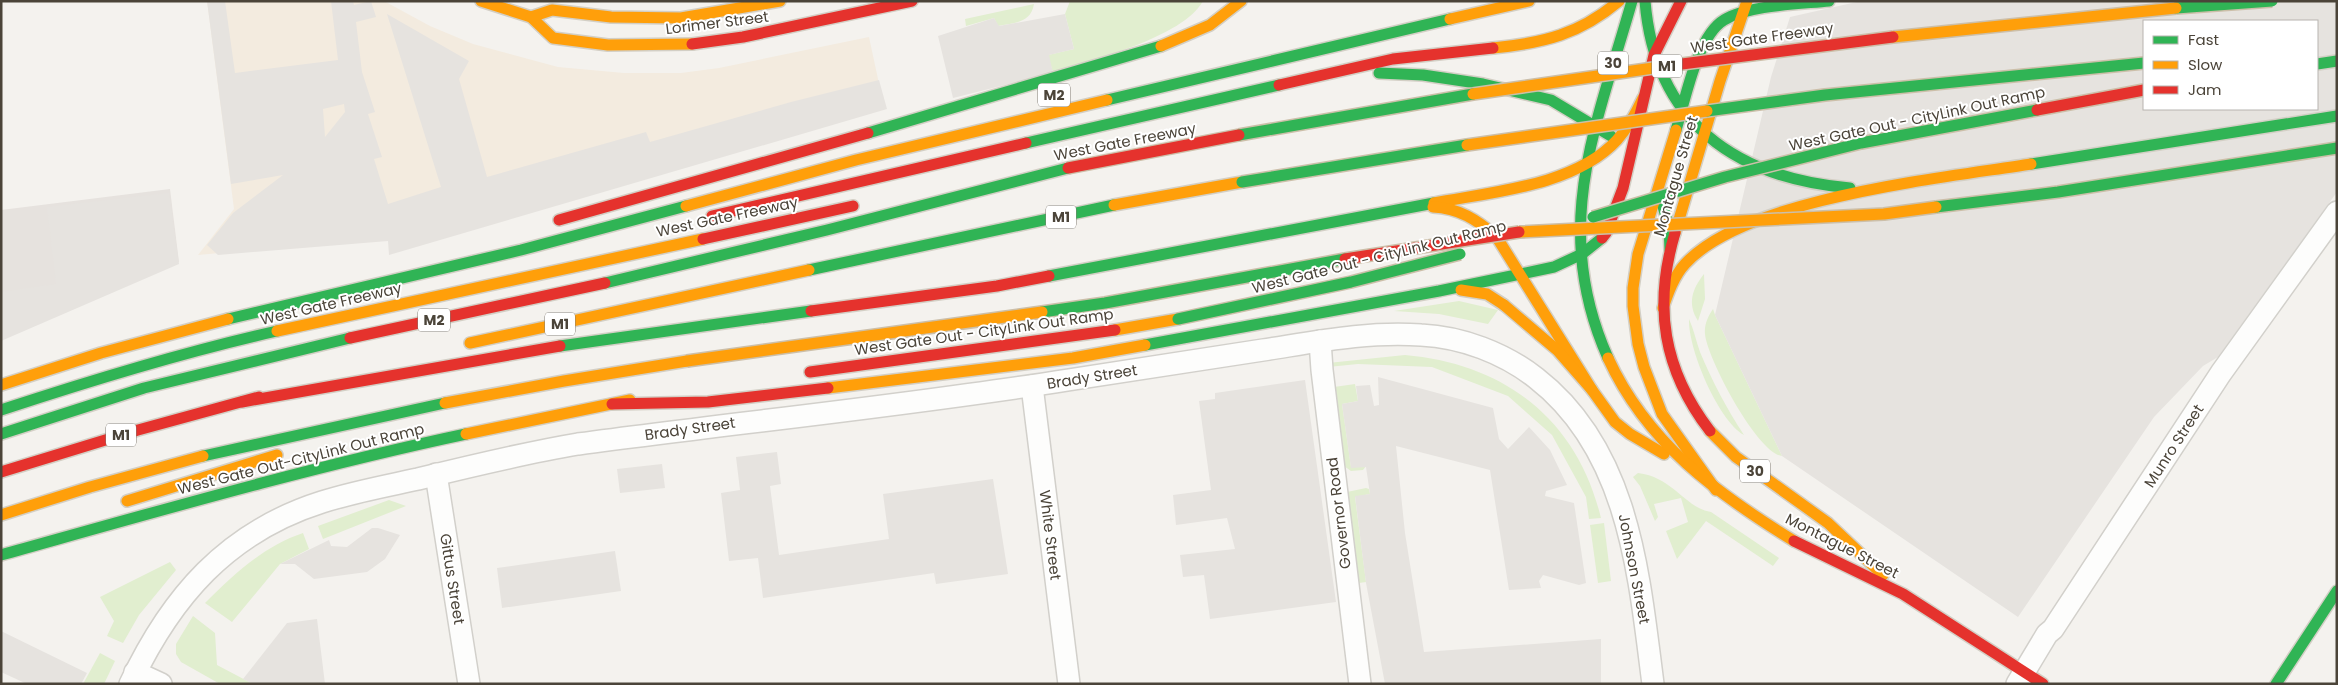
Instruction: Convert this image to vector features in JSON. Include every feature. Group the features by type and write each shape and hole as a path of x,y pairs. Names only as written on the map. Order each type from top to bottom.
{"main road":[{"name":"Lorimer Street","path":"481,1 531,17 553,38 608,45 687,45 787,28 912,1"},
{"name":"Lorimer Street","path":"531,17 552,10 612,17 681,18 780,1"},
{"name":"M2","path":"548,223 786,157 1185,38 1220,20 1241,1"},
{"path":"1,385 184,329 521,250 856,160 1325,47 1530,1"},
{"path":"698,219 842,188 1009,146 1320,75 1413,56 1523,45 1550,40 1589,26 1620,1"},
{"name":"Montague Street","path":"1632,1 1594,124 1583,180 1579,224 1585,283 1597,330 1606,352 1628,397 1646,423 1697,474 1716,490 1796,542 1903,594"},
{"path":"1644,1 1646,24 1654,55 1665,83 1682,108 1704,132 1736,156 1774,173 1803,182 1837,188 1874,189"},
{"path":"612,404 708,402 1055,360 1176,340 1277,319 1439,291 1521,275 1554,266 1582,254 1606,233 1623,188 1654,55 1681,1"},
{"path":"1716,490 1662,414 1652,392 1638,344 1634,306 1635,269 1638,254 1698,58 1709,34 1723,20 1746,6 1829,1"},
{"name":"West Gate Freeway","path":"925,192 1068,168 1462,96 1709,60 1963,29 2272,1"},
{"name":"Montague Street","path":"1746,6 1704,132 1670,250 1665,278 1664,326 1674,364 1683,386 1706,425 1736,456 1827,523 1903,594 2021,678 2043,684"},
{"name":"M2","path":"1185,38 1207,21 1213,8"},
{"path":"1169,73 1325,47"},
{"path":"2318,64 2337,61"},
{"name":"M1","path":"458,346 1114,206 1484,142 1825,95 2143,63"},
{"path":"1320,75 1373,73 1415,75 1482,84 1551,100 1594,124 1616,141 1642,167"},
{"name":"West Gate Out - CityLink Out Ramp","path":"801,373 1089,334 1269,301 1422,265 1725,178 1861,143 2143,90"},
{"path":"242,402 572,344 997,286 1523,186 1586,165 1602,155 1627,128 1643,98"},
{"name":"M2","path":"786,157 981,112"},
{"path":"1663,308 1676,276 1690,259 1716,241 1773,216 1874,189 2337,116"},
{"path":"1,515 73,490 246,444 470,397 687,361 1105,303 1392,250 1519,232 1884,214 2058,192 2337,148"},
{"name":"M2","path":"1,434 138,390 266,357 605,283 871,220 1068,168"},
{"path":"1651,178 1658,191 1669,227 1670,250"},
{"name":"West Gate Freeway","path":"1,410 112,373 206,347 868,202"},
{"path":"1403,209 1439,207 1458,210 1474,217 1496,236 1592,390 1615,422 1630,434 1697,474"},
{"path":"521,250 649,228"},
{"path":"1439,291 1473,291 1487,294 1504,305 1557,350 1592,390"},
{"name":"M1","path":"1,472 138,430 383,365"},
{"path":"612,404 686,390"},
{"path":"312,444 470,397"},
{"name":"West Gate Out-CityLink Out Ramp","path":"1,555 150,513 421,444 612,404"},
{"path":"117,504 284,453"},
{"path":"2276,684 2337,591"}],"street":[{"name":"Munro Street","path":"2021,678 2047,634 2053,629 2221,374 2337,212"},
{"name":"Johnson Street","path":"1320,341 1393,334 1423,335 1459,342 1492,352 1512,362 1537,379 1560,401 1582,426 1604,463 1624,514 1640,589 1653,684"},
{"name":"Brady Street","path":"132,678 170,613 189,587 222,555 256,532 321,502 436,474 578,444 1032,386 1320,341"},
{"name":"Governor Road","path":"1320,341 1360,684"},
{"name":"White Street","path":"1032,386 1070,684"},
{"name":"Gittus Street","path":"436,474 469,684"},
{"path":"132,678 161,684"}],"shaded area":[{"path":"207,1 384,1 430,26 473,44 558,67 624,73 681,73 719,68 869,37 884,107 388,238 198,255 234,209"},
{"path":"207,1 225,1 235,73 338,60 331,1 353,1 354,5 371,1 376,17 356,22 362,72 375,112 368,114 382,157 374,159 388,204 441,187 387,14 469,61 459,79 487,177 646,132 650,142 791,102 879,80 887,109 389,255 388,241 218,255 207,245 233,213 283,175 231,184","holes":["344,104 345,112 325,137 323,109"]},
{"path":"1861,1 2337,1 2337,192 2218,357 2203,366 2154,417 2018,617 1782,456 1715,315 1771,77 1790,17"},
{"path":"1065,14 1074,49 1049,55 1053,73 953,98 938,36 994,18 999,26"},
{"path":"170,189 179,262 1,340 1,210"},
{"path":"169,193 179,264 1,341 1,292 56,284 47,207"},
{"path":"1378,377 1493,408 1499,439 1508,449 1529,427 1550,450 1567,485 1546,491 1545,496 1574,503 1586,583 1579,585 1543,575 1539,581 1541,588 1509,590 1490,470 1396,446 1405,533 1424,652 1601,639 1601,684 1385,684 1366,583 1355,496 1370,494 1366,467 1351,468 1342,404 1358,401 1356,386 1370,385 1374,406 1379,405"},
{"path":"1305,380 1336,602 1210,619 1204,575 1183,577 1180,555 1235,549 1227,518 1176,525 1173,495 1211,490 1199,401 1215,399 1215,393"},
{"path":"777,452 781,484 770,486 779,555 889,539 883,494 993,479 1008,574 936,584 934,573 763,598 758,558 729,561 721,493 740,490 736,457"},
{"path":"662,464 665,488 620,493 617,469"},
{"path":"372,528 400,535 385,559 367,572 314,579 295,564 280,564 329,540 331,546 347,547"},
{"path":"615,551 621,591 502,608 497,568"},
{"path":"317,619 325,684 253,684 243,679 287,623"},
{"path":"1,631 87,673 81,684 27,684 1,672"}],"green space":[{"path":"1070,1 1203,1 1192,14 1176,26 1157,36 1113,54 1053,73 1048,55 1074,49 1065,14"},
{"path":"1034,4 1026,19 1016,23 998,26 994,18 966,26 965,19"},
{"path":"1704,274 1705,299 1698,321 1693,309 1692,297 1696,285"},
{"path":"1459,301 1498,310 1488,324 1439,314 1394,311"},
{"path":"1713,309 1782,456 1772,451 1747,422 1714,363 1705,334 1707,321"},
{"path":"1689,319 1710,374 1744,435 1724,415 1706,383 1694,348"},
{"path":"1405,355 1441,361 1474,370 1505,384 1531,403 1555,425 1574,452 1590,483 1601,518 1589,519 1586,497 1552,435 1508,396 1432,367 1358,364 1328,367 1328,363"},
{"path":"1355,384 1358,401 1342,404 1351,467 1366,466 1363,470 1351,471 1344,466 1334,387"},
{"path":"1638,473 1661,480 1694,505 1711,512 1779,558 1773,566 1706,521 1677,559 1666,531 1688,522 1681,498 1654,504 1658,517 1655,521 1640,486 1633,477"},
{"path":"1369,489 1370,494 1355,497 1366,582 1359,583 1347,492"},
{"path":"389,500 406,506 323,539 318,526"},
{"path":"1604,523 1611,581 1598,583 1590,525"},
{"path":"303,533 309,549 280,564 232,622 205,603 238,572 262,553"},
{"path":"170,562 176,570 139,615 123,643 107,636 114,621 100,597"},
{"path":"193,616 215,633 217,665 253,684 220,684 181,662 176,654 176,644"},
{"path":"100,653 115,661 104,684 83,684"}],"traffic: fast":[{"path":"1608,358 1591,311 1582,265 1581,221 1585,178 1593,135 1632,1"},
{"path":"1645,1 1652,43 1665,80 1684,111 1708,136 1737,156 1771,172 1809,182 1850,188"},
{"path":"1676,130 1699,54 1706,40 1724,20 1734,15 1760,8 1829,1"},
{"path":"2176,8 2272,1"},
{"path":"1107,100 1450,19"},
{"path":"868,133 1161,46"},
{"path":"2318,64 2337,61"},
{"path":"1707,111 1825,95 2143,63"},
{"path":"1379,73 1423,75 1483,84 1551,100 1611,136"},
{"path":"1026,143 1279,85"},
{"path":"1239,135 1473,94"},
{"path":"1593,217 1725,177 1861,143 2037,110"},
{"path":"2031,164 2337,116"},
{"path":"1242,182 1467,145"},
{"path":"1936,207 2058,192 2337,148"},
{"path":"605,283 827,230 1068,168"},
{"path":"1049,276 1434,203"},
{"path":"1662,203 1669,227 1670,250"},
{"path":"809,270 1114,205"},
{"path":"228,319 521,250 686,206"},
{"path":"1145,345 1439,291 1554,267 1582,254 1602,238"},
{"path":"1178,319 1351,282 1460,254"},
{"path":"1042,312 1105,303 1345,259"},
{"path":"560,346 811,311"},
{"path":"1,410 138,367 277,331"},
{"path":"1,434 144,388 350,338"},
{"path":"203,456 445,403"},
{"path":"1,555 291,475 466,434"},
{"path":"2276,684 2337,591"}],"traffic: slow":[{"path":"481,1 531,17 553,38 608,45 692,44"},
{"path":"531,17 552,10 611,17 681,18 780,1"},
{"path":"1161,46 1210,25 1241,1"},
{"path":"1450,19 1529,1"},
{"path":"1493,48 1545,40 1560,35 1590,22 1619,1"},
{"path":"1675,233 1720,81 1747,1"},
{"path":"1893,37 2176,8"},
{"path":"1473,94 1674,65"},
{"path":"1434,203 1531,185 1579,168 1617,140 1632,120 1643,98"},
{"path":"686,206 856,160 1107,100"},
{"path":"1467,145 1707,111"},
{"path":"1676,130 1638,254 1633,288 1633,306 1638,344 1644,367 1662,414 1716,490"},
{"path":"1663,308 1669,291 1685,264 1713,241 1752,223 1798,207 1899,184 2031,164"},
{"path":"1114,205 1242,182"},
{"path":"1433,207 1459,212 1482,225 1496,236 1592,390"},
{"path":"1519,232 1884,214 1936,207"},
{"path":"277,331 703,239"},
{"path":"470,343 809,270"},
{"path":"1461,290 1487,294 1504,305"},
{"path":"1504,305 1557,350 1592,390 1615,422 1630,434 1664,454"},
{"path":"687,361 1042,312"},
{"path":"1,385 101,353 228,319"},
{"path":"1115,330 1178,319"},
{"path":"828,388 1073,358 1145,345"},
{"path":"1608,358 1624,388 1663,441 1711,484 1765,523 1794,541"},
{"path":"445,403 687,361"},
{"path":"466,434 630,400"},
{"path":"1710,431 1736,457 1828,523 1883,575"},
{"path":"127,501 277,455"},
{"path":"1,515 90,487 203,456"}],"traffic: jam":[{"path":"692,44 743,37 912,1"},
{"path":"1602,238 1606,233 1623,188 1654,55 1681,1"},
{"path":"1674,65 1893,37"},
{"path":"1279,85 1393,59 1493,48"},
{"path":"2037,110 2143,90"},
{"path":"559,220 868,133"},
{"path":"1068,168 1239,135"},
{"path":"712,216 1026,143"},
{"path":"703,239 853,206"},
{"path":"1345,259 1519,232"},
{"path":"1675,233 1668,260 1665,286 1664,312 1667,337 1672,361 1682,385 1694,408 1710,431"},
{"path":"811,311 997,286 1049,276"},
{"path":"350,338 605,283"},
{"path":"810,372 1115,330"},
{"path":"242,402 560,346"},
{"path":"612,404 708,402 828,388"},
{"path":"1,472 138,430 259,397"},
{"path":"1794,541 1903,594 2043,684"}]}
